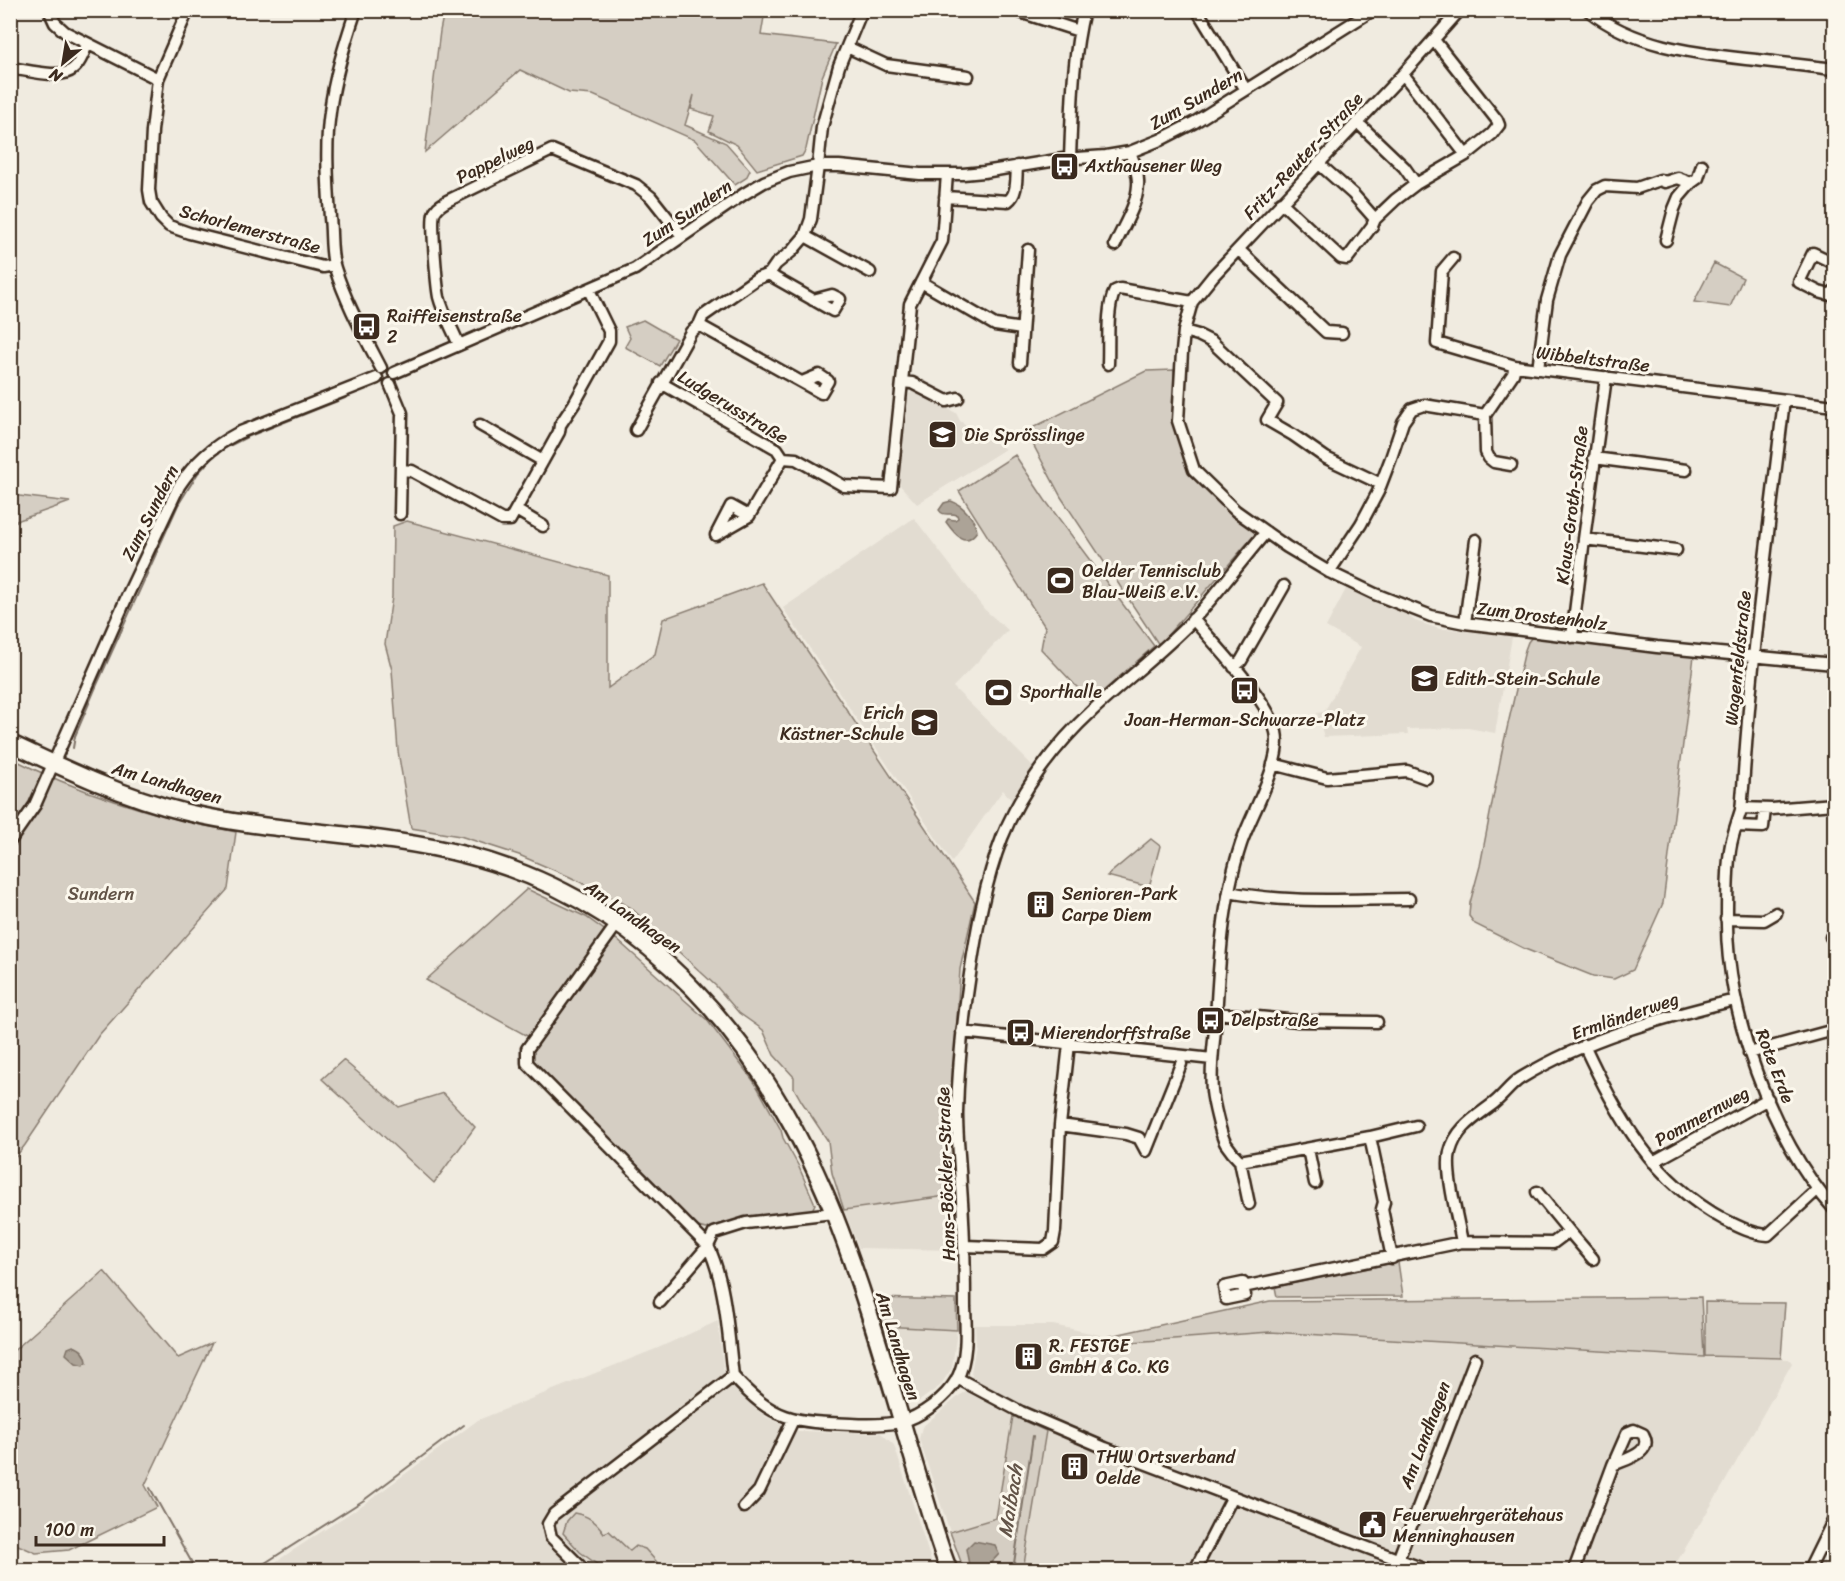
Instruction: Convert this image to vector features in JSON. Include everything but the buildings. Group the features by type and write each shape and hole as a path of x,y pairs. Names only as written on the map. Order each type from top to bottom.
{"street":[{"path":"49,10 55,23 65,32 158,79"},
{"name":"Schorlemerstraße","path":"188,10 158,79 152,131 149,190 151,202 169,226 189,233 323,267 334,265"},
{"path":"356,10 337,76 330,112 327,168 334,265 351,312 379,373 380,383 385,385 392,378 402,413 400,514"},
{"path":"636,430 691,332 704,316 756,279 769,274 805,236 811,219 822,127 839,66 862,10"},
{"path":"1014,10 1079,31"},
{"path":"1070,158 1073,80 1084,10"},
{"path":"1197,10 1246,90"},
{"name":"Fritz-Reuter-Straße","path":"1266,532 1236,511 1194,471 1178,421 1184,331 1192,302 1213,276 1460,10"},
{"path":"1588,10 1620,30 1646,41 1672,48 1699,54 1834,69"},
{"name":"Zum Sundern","path":"392,378 459,345 635,268 764,182 789,172 818,166 850,166 920,174 984,172 1070,158 1130,152 1195,122 1368,12"},
{"path":"1281,202 1341,258 1349,258 1375,219 1416,184 1466,155 1492,134 1498,125 1497,120 1434,40"},
{"path":"10,68 58,75 66,73 74,69 87,44"},
{"path":"847,47 886,65 968,76"},
{"path":"1403,74 1466,155"},
{"path":"1358,122 1404,167 1416,184"},
{"name":"Pappelweg","path":"459,345 439,298 432,222 434,214 438,207 447,201 552,150 636,185 651,197 682,237"},
{"path":"1115,245 1137,193 1137,172 1130,152"},
{"path":"1318,163 1353,194 1375,219"},
{"path":"1666,240 1679,197 1698,178 1702,165"},
{"path":"945,197 1008,201 1015,194 1017,166"},
{"name":"Ludgerusstraße","path":"661,383 777,449 783,458 796,459 844,486 891,488 910,304 942,241 946,174"},
{"path":"1665,182 1678,178 1691,183"},
{"path":"1538,369 1547,300 1560,255 1588,201 1597,190 1605,186 1637,188 1660,180 1674,188 1679,197"},
{"path":"805,236 870,272"},
{"path":"1020,363 1028,250"},
{"path":"1239,250 1326,332 1342,333"},
{"path":"1834,262 1813,253 1799,282 1830,295 1834,291"},
{"name":"Wibbeltstraße","path":"1453,258 1442,271 1437,343 1515,366 1834,406"},
{"path":"769,274 813,300"},
{"path":"921,282 995,326 1022,329"},
{"path":"1108,364 1110,308 1115,291 1120,289 1192,302"},
{"path":"402,470 412,471 501,520 510,520 559,432 560,425 609,341 609,331 589,290"},
{"path":"699,325 802,382"},
{"path":"1184,331 1212,342 1277,403 1267,420 1326,458 1381,484"},
{"path":"1511,465 1494,462 1489,458 1486,452 1485,415 1513,374 1515,366"},
{"name":"Zum Sundern","path":"10,841 35,805 129,592 179,486 188,472 200,458 218,444 238,433 379,373"},
{"name":"Klaus-Groth-Straße","path":"1572,637 1606,377"},
{"path":"902,382 912,383 947,401 958,398"},
{"name":"Wagenfeldstraße","path":"1726,919 1730,849 1741,808 1754,656 1784,400"},
{"path":"1329,572 1361,524 1381,484 1403,422 1412,409 1424,405 1485,415"},
{"path":"480,425 543,461"},
{"path":"749,516 783,458"},
{"path":"1594,458 1686,470"},
{"path":"516,510 543,526"},
{"name":"Zum Drostenholz","path":"1266,532 1329,572 1375,594 1431,616 1465,623 1572,637 1834,664"},
{"name":"Hans-Böckler-Straße","path":"901,1422 925,1410 943,1396 957,1378 963,1361 966,1343 965,1246 957,1115 962,1032 975,946 991,870 1005,832 1023,797 1058,746 1090,712 1193,619 1266,532"},
{"path":"1584,539 1676,550"},
{"path":"1465,623 1476,540"},
{"path":"1234,668 1241,661 1284,586"},
{"path":"1193,619 1255,693 1276,732 1277,744 1273,764 1240,844 1229,891 1220,961 1212,1059 1212,1093 1224,1142 1240,1161 1249,1204"},
{"name":"Am Landhagen","path":"10,743 104,785 184,812 261,825 389,839 469,855 503,866 548,884 589,905 677,971 717,1013 756,1065 795,1134 833,1213 866,1308 949,1570"},
{"path":"1273,764 1328,778 1407,771 1426,778"},
{"path":"1741,808 1765,809 1834,804"},
{"path":"1736,826 1763,827 1765,809"},
{"path":"1229,891 1282,900 1409,899"},
{"path":"1726,919 1764,920 1776,913"},
{"name":"Rote Erde","path":"1726,919 1735,1000 1749,1053 1794,1152 1817,1190 1834,1209"},
{"path":"580,1566 551,1537 548,1524 554,1514 733,1376 727,1322 716,1262 708,1246 527,1063 526,1049 617,924"},
{"name":"Ermländerweg","path":"1462,1242 1449,1171 1449,1155 1454,1139 1463,1126 1497,1100 1519,1079 1584,1045 1671,1016 1735,1000"},
{"path":"1216,1013 1298,1020 1377,1022"},
{"path":"1749,1053 1834,1030"},
{"path":"962,1032 1212,1059"},
{"path":"965,1246 1043,1249 1053,1242 1060,1125 1069,1044"},
{"path":"1584,1045 1608,1095 1635,1139 1672,1182 1704,1208 1738,1227 1760,1235 1768,1235 1817,1190"},
{"path":"1060,1125 1126,1134 1139,1138 1146,1151 1181,1064"},
{"name":"Pommernweg","path":"1653,1162 1768,1099"},
{"path":"1240,1161 1370,1137 1416,1126"},
{"path":"1370,1137 1384,1202 1382,1209 1392,1258"},
{"path":"1308,1149 1315,1183"},
{"path":"1537,1192 1593,1259"},
{"path":"660,1302 708,1246 714,1233 746,1223 833,1213"},
{"path":"1244,1287 1462,1242 1553,1243 1569,1231"},
{"name":"Am Landhagen","path":"1398,1560 1475,1359"},
{"name":"Am Landhagen","path":"733,1376 770,1410 793,1420 868,1425 901,1422"},
{"path":"957,1378 1021,1412 1063,1430 1232,1498 1426,1570"},
{"path":"744,1507 759,1491 793,1420"},
{"path":"1574,1570 1613,1465"},
{"path":"1195,1570 1232,1498"},
{"path":"1809,1570 1834,1519"},
{"path":"1822,1546 1834,1552"}],"shaded area":[{"name":"Die Sprösslinge","path":"913,390 956,413 960,421 1005,449 917,504 898,483 906,397"},
{"path":"951,501 964,509 974,522 977,531 968,539 960,537 946,522 948,519 955,520 958,518 957,515 943,513 939,510 944,503"},
{"name":"Erich Kästner-Schule","path":"914,518 984,609 1008,630 953,687 1034,767 1013,802 1003,790 952,862 783,608"},
{"name":"Edith-Stein-Schule","path":"1346,589 1405,613 1415,621 1440,629 1512,637 1495,733 1468,728 1407,729 1408,734 1324,737 1317,713 1324,712 1361,647 1326,627"},
{"path":"954,1195 954,1250 859,1248 844,1210"},
{"path":"718,1321 724,1375 742,1397 766,1417 798,1431 881,1433 894,1445 934,1570 263,1570 370,1500 478,1420 658,1348"},
{"path":"975,1325 1053,1325 1100,1335 1104,1344 1270,1332 1704,1357 1789,1359 1792,1363 1672,1570 1441,1570 1107,1443 1023,1406 975,1381 971,1373 976,1345"},
{"path":"882,1326 957,1330 952,1368 940,1386 918,1402 911,1403 905,1399"},
{"path":"73,1346 84,1354 87,1362 83,1365 76,1363 66,1354 68,1348"},
{"path":"966,1392 1013,1416 996,1518 950,1532 919,1439 922,1427"},
{"path":"1046,1431 1103,1454 1406,1570 1023,1570"},
{"path":"974,1541 995,1545 999,1554 984,1570 970,1570 966,1549"}],"green space":[{"path":"444,11 765,11 761,35 836,44 822,77 806,149 802,156 757,170 737,145 709,131 714,116 691,109 694,95 685,125 726,143 750,170 746,178 735,185 695,140 593,95 569,93 520,70 425,152"},
{"path":"1714,263 1743,278 1730,307 1694,302"},
{"path":"643,320 676,339 660,366 625,347 630,338 625,327"},
{"path":"1174,370 1175,424 1191,473 1232,516 1256,533 1159,645 1061,497 1026,431 1146,371"},
{"name":"Oelder Tennisclub Blau-Weiß e.V.","path":"1015,455 1045,500 1154,646 1091,702 1041,649 1045,627 959,491"},
{"path":"11,495 70,502 11,523"},
{"path":"407,521 608,575 608,688 655,654 663,619 762,583 975,902 960,969 951,1116 954,1195 844,1210 832,1173 828,1141 794,1088 794,1077 774,1055 763,1030 739,1013 716,986 630,907 519,855 460,836 411,828 398,751 392,670 385,644 392,597 393,526"},
{"path":"1532,637 1694,656 1663,903 1633,970 1614,979 1593,976 1525,949 1475,924 1469,916 1503,746 1525,650"},
{"name":"Sundern","path":"11,758 93,794 149,812 236,832 228,889 99,1035 11,1163"},
{"path":"1151,839 1160,846 1149,887 1107,876"},
{"path":"527,889 586,917 607,932 529,1037 426,980"},
{"path":"615,938 707,1020 755,1083 781,1130 815,1204 811,1212 747,1219 706,1229 694,1226 532,1062 531,1053"},
{"path":"343,1060 399,1107 443,1093 475,1127 434,1183 322,1079"},
{"path":"828,1220 852,1281 889,1401 885,1398"},
{"path":"1398,1262 1403,1296 1277,1297 1275,1287"},
{"path":"104,1271 178,1358 212,1343 145,1485 157,1507 69,1550 36,1553 11,1542 10,1354"},
{"path":"1701,1297 1704,1357 1270,1332 1104,1344 1101,1338 1270,1301"},
{"path":"874,1298 956,1300 957,1330 882,1326"},
{"path":"1705,1302 1785,1303 1781,1358 1705,1356"},
{"path":"1013,1416 1046,1431 1023,1570 964,1570 950,1532 996,1518"},
{"path":"574,1513 591,1520 604,1533 609,1531 630,1551 636,1546 645,1549 664,1570 605,1570 580,1552 563,1533 567,1521"}],"waterway":[{"path":"73,748 75,736 95,689 178,505 198,473 225,448 345,398"},
{"path":"254,1570 364,1500 464,1425"},
{"name":"Maibach","path":"1013,1570 1033,1436"},
{"path":"150,1488 196,1570"}],"place":[{"name":"Axthausener Weg","path":"1064,166"},
{"name":"Raiffeisenstraße 2","path":"366,326"},
{"name":"Die Sprösslinge","path":"943,435"},
{"name":"Oelder Tennisclub Blau-Weiß e.V.","path":"1061,581"},
{"name":"Edith-Stein-Schule","path":"1424,679"},
{"name":"Joan-Herman-Schwarze-Platz","path":"1245,691"},
{"name":"Sporthalle","path":"999,692"},
{"name":"Erich Kästner-Schule","path":"925,723"},
{"name":"Senioren-Park Carpe Diem","path":"1041,904"},
{"name":"Delpstraße","path":"1210,1020"},
{"name":"Mierendorffstraße","path":"1020,1033"},
{"name":"R. FESTGE GmbH & Co. KG","path":"1028,1356"},
{"name":"THW Ortsverband Oelde","path":"1075,1467"},
{"name":"Feuerwehrgerätehaus Menninghausen","path":"1372,1525"}]}
